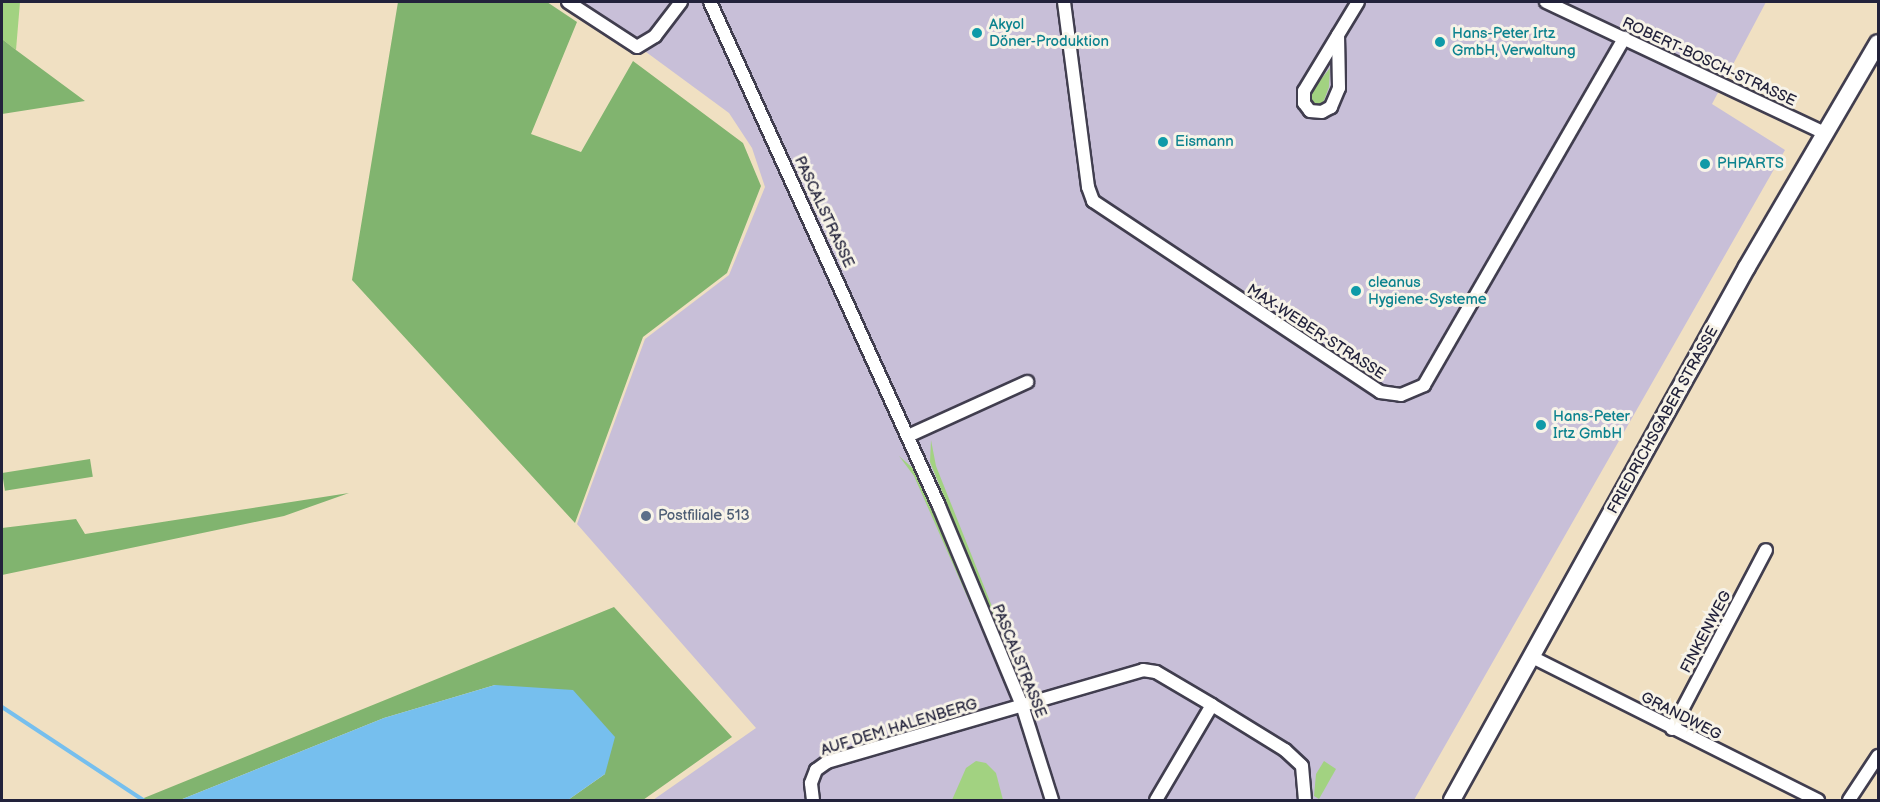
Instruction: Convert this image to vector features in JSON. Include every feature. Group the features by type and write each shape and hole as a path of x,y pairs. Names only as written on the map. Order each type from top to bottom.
{"main road":[{"name":"FRIEDRICHSGABER STRASSE","path":"1452,801 1758,248 1878,43"}],"street":[{"path":"568,2 632,46 650,41 681,2"},
{"name":"PASCALSTRASSE","path":"696,2 710,2 908,436 1022,705 1052,801"},
{"name":"MAX-WEBER-STRASSE","path":"1064,2 1088,187 1093,201 1380,392 1401,395 1424,385 1624,38"},
{"path":"1338,35 1339,88 1330,107 1322,112 1310,111 1304,103 1304,91 1358,2"},
{"name":"ROBERT-BOSCH-STRASSE","path":"1546,2 1826,134"},
{"path":"908,436 1027,382"},
{"name":"FINKENWEG","path":"1672,729 1766,550"},
{"name":"GRANDWEG","path":"1532,657 1818,801"},
{"name":"AUF DEM HALENBERG","path":"813,801 811,783 816,770 827,762 1143,670 1156,672 1212,705"},
{"path":"1156,801 1212,705 1285,750 1302,766 1305,801"},
{"path":"1849,801 1878,756"}],"shaded area":[{"path":"578,2 1766,2 1712,104 1785,150 1414,800 653,800 756,728 577,524 645,339 729,275 765,187 752,148 729,113"}],"green space":[{"path":"2,2 20,2 16,50 2,39"},
{"path":"398,2 547,2 577,22 531,134 581,152 633,61 743,143 761,186 727,273 643,337 575,523 352,280"},
{"path":"2,39 16,50 85,101 2,114"},
{"path":"1330,68 1329,87 1323,103 1317,105 1309,99 1310,93"},
{"path":"931,440 936,466 1001,629 998,631 930,462"},
{"path":"899,456 915,470 977,610 974,612 914,476"},
{"path":"90,459 93,477 5,491 2,473"},
{"path":"349,493 284,516 2,575 2,528 76,519 85,534"},
{"path":"614,607 732,737 643,800 568,800 605,774 495,685 384,718 180,800 139,800"},
{"path":"976,761 986,763 996,773 1003,800 952,800 966,768"},
{"path":"1324,761 1336,769 1319,799 1314,796 1316,774"}],"water":[{"path":"495,685 573,690 615,737 605,774 568,800 180,800 384,718"}],"waterway":[{"path":"2,707 143,800"}],"place":[{"name":"Akyol Döner-Produktion","path":"977,33"},
{"name":"Hans-Peter Irtz GmbH, Verwaltung","path":"1440,42"},
{"name":"Eismann","path":"1163,142"},
{"name":"PHPARTS","path":"1705,164"},
{"name":"cleanus Hygiene-Systeme","path":"1356,291"},
{"name":"Hans-Peter Irtz GmbH","path":"1541,425"},
{"name":"Postfiliale 513","path":"646,516"}]}
